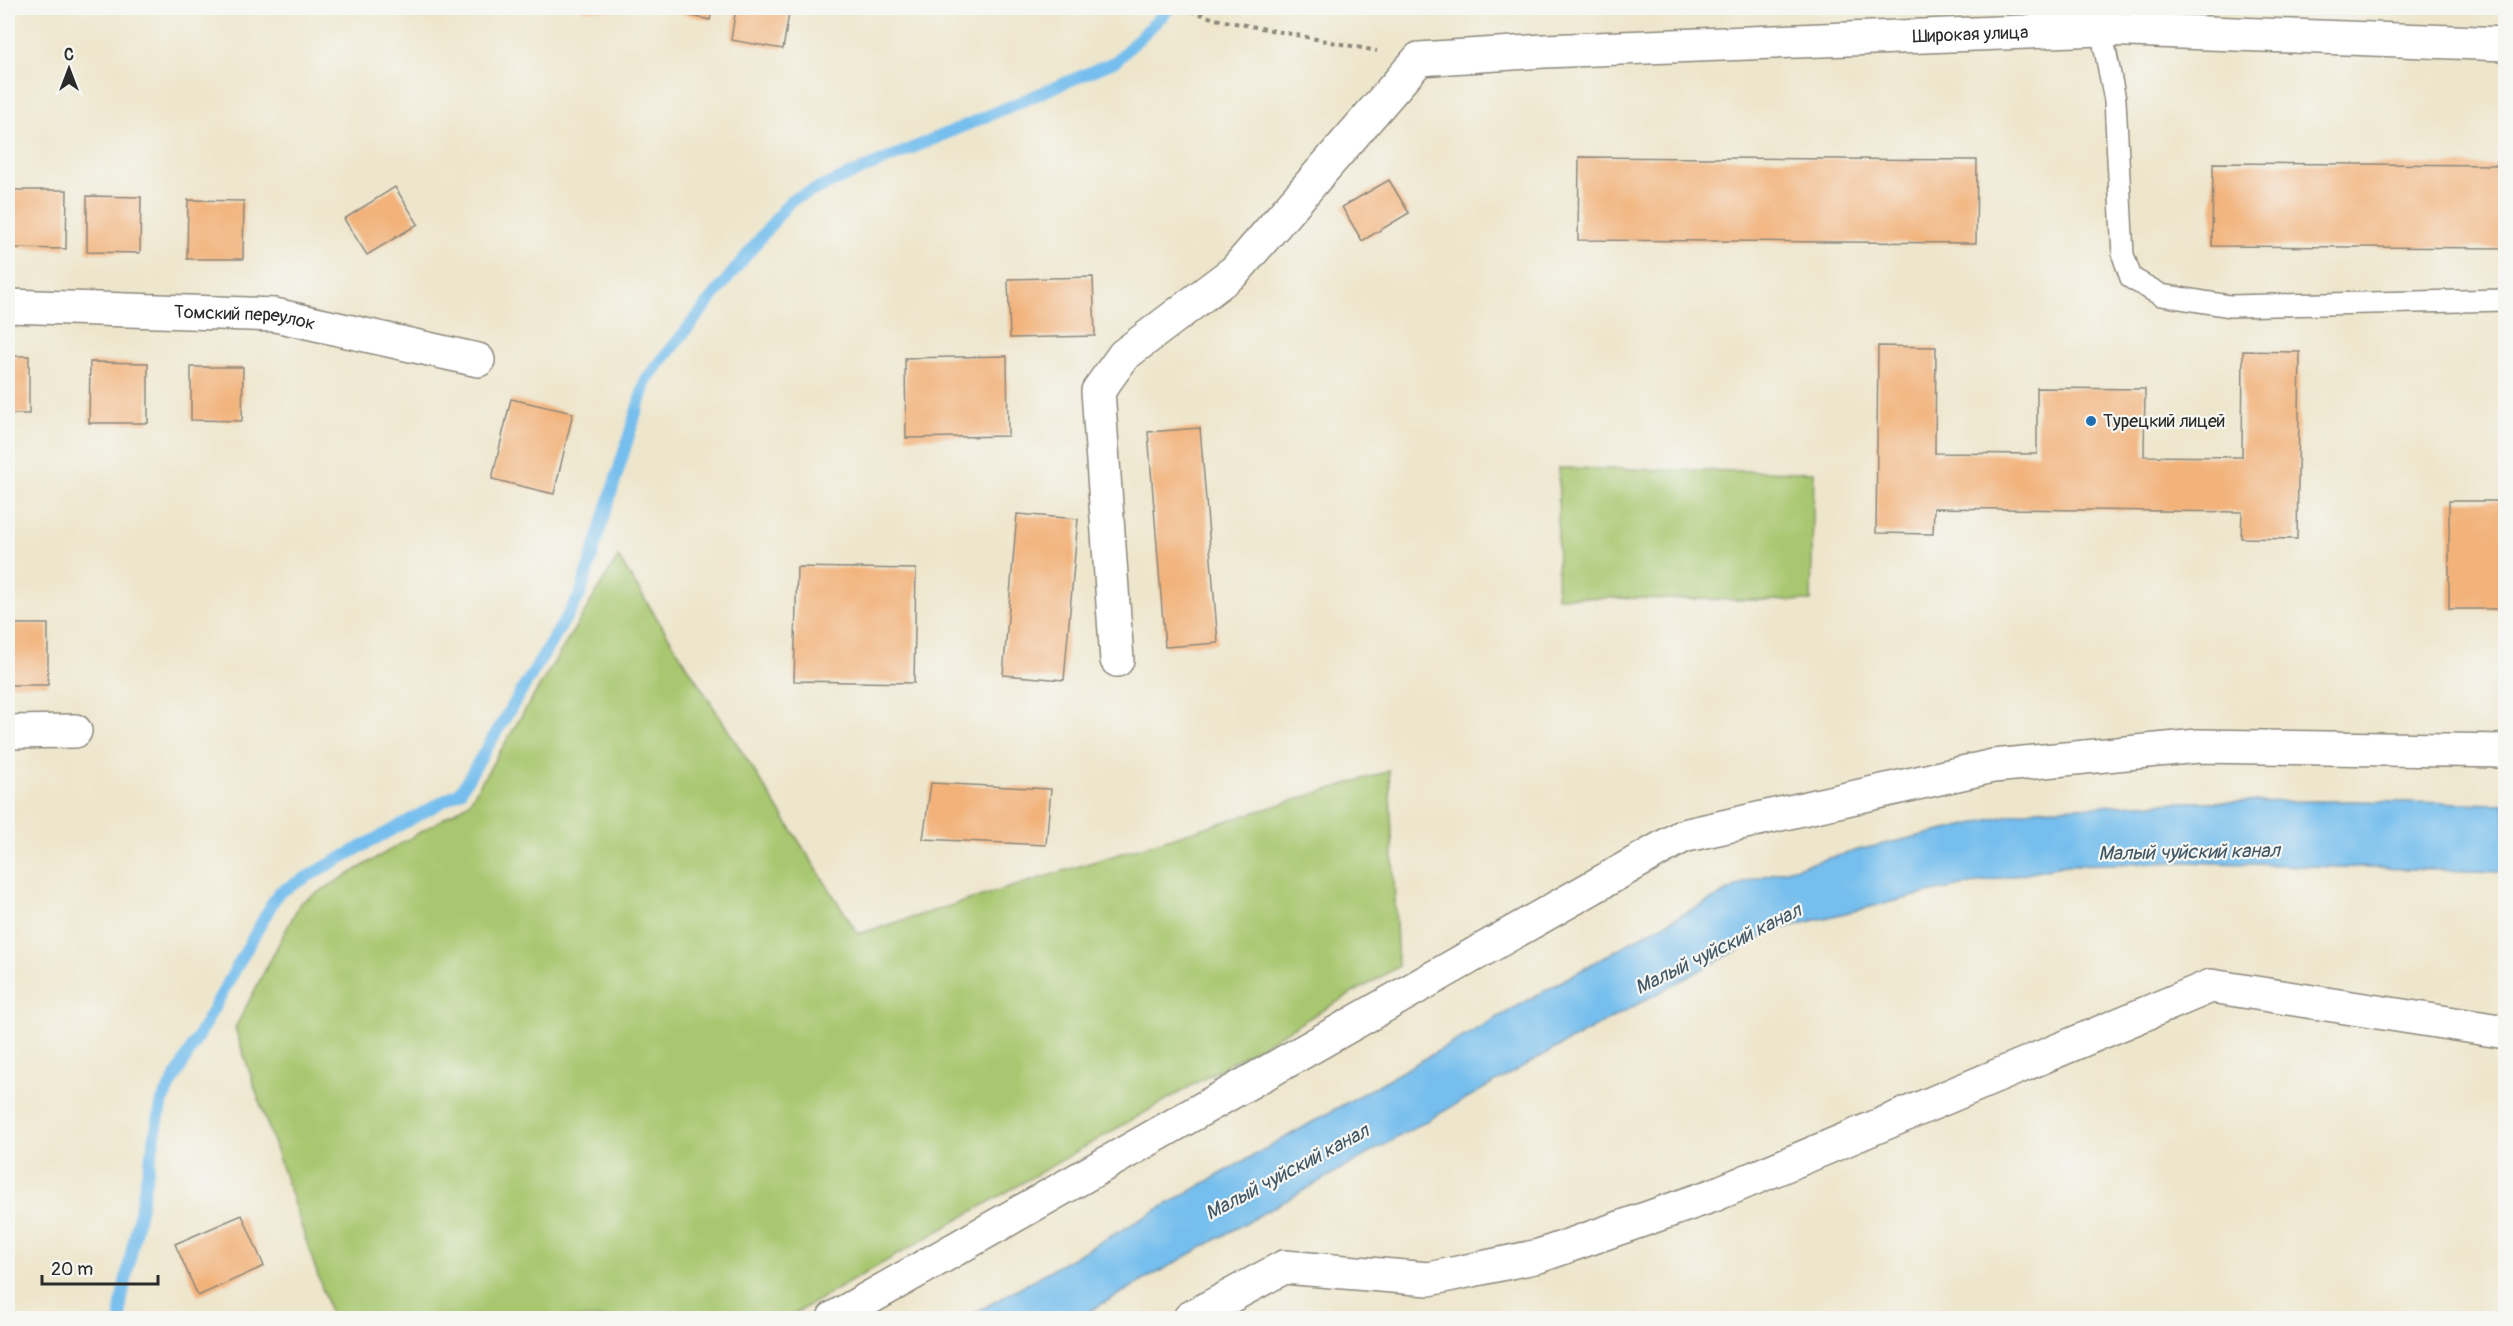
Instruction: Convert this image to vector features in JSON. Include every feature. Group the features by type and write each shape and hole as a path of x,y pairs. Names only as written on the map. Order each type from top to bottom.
{"street":[{"name":"Широкая улица","path":"1419,59 2101,18 2505,44"},
{"path":"1117,660 1098,391 1124,355 1235,272 1419,59"},
{"name":"Томский переулок","path":"8,306 275,315 478,360"},
{"path":"8,732 75,731"},
{"path":"834,1318 1683,836 2005,765 2198,746 2505,751"},
{"path":"1190,1318 1284,1267 1429,1279 1539,1256 1714,1195 2211,987 2505,1032"}],"lane":[{"path":"2101,18 2115,100 2123,255 2131,278 2161,295 2230,306 2505,300"}],"path":[{"path":"1182,8 1215,19 1419,59"}],"green space":[{"path":"1559,468 1814,472 1811,601 1557,597"},
{"path":"618,557 858,934 1389,771 1398,967 787,1318 332,1318 235,1028 300,903 468,804"}],"water":[{"name":"Малый чуйский канал","path":"2354,801 2505,804 2505,872 2183,862 2066,865 1932,892 1775,930 1547,1053 1077,1318 966,1318 1645,934 1750,880 1858,850 2037,809 2180,802"}],"building":[{"path":"583,8 617,8 617,10 583,10"},
{"path":"657,8 713,8 710,20"},
{"path":"736,8 790,8 783,49 731,40"},
{"path":"1579,157 1977,160 1976,243 1578,240"},
{"path":"2213,163 2506,165 2506,248 2212,246"},
{"path":"1389,180 1409,213 1362,241 1342,207"},
{"path":"395,187 418,224 367,255 344,219"},
{"path":"11,190 67,190 66,249 11,248"},
{"path":"87,196 141,197 140,253 87,252"},
{"path":"188,200 244,201 243,259 187,259"},
{"path":"1093,277 1095,336 1010,338 1008,279"},
{"name":"Турецкий лицей","path":"1878,346 1936,347 1935,453 2037,454 2037,388 2145,389 2144,456 2242,457 2243,351 2300,352 2297,539 2241,538 2242,512 1934,508 1933,534 1876,533"},
{"path":"8,356 29,356 29,414 8,414"},
{"path":"1007,356 1008,436 906,438 905,358"},
{"path":"90,362 148,363 148,423 89,423"},
{"path":"191,367 243,367 242,421 191,420"},
{"path":"511,399 573,413 554,494 492,479"},
{"path":"1200,428 1218,643 1165,647 1148,432"},
{"path":"2449,501 2506,501 2506,609 2449,609"},
{"path":"1017,514 1078,519 1064,680 1003,675"},
{"path":"797,567 916,569 914,683 794,681"},
{"path":"8,624 48,624 48,685 8,685"},
{"path":"931,783 1051,789 1046,845 923,839"},
{"path":"242,1215 264,1266 198,1296 175,1244"}],"waterway":[{"path":"121,1318 121,1303 162,1101 278,893 460,792 580,595 646,380 791,200 1116,61 1170,8"}],"place":[{"name":"Турецкий лицей","path":"2091,421"}]}
